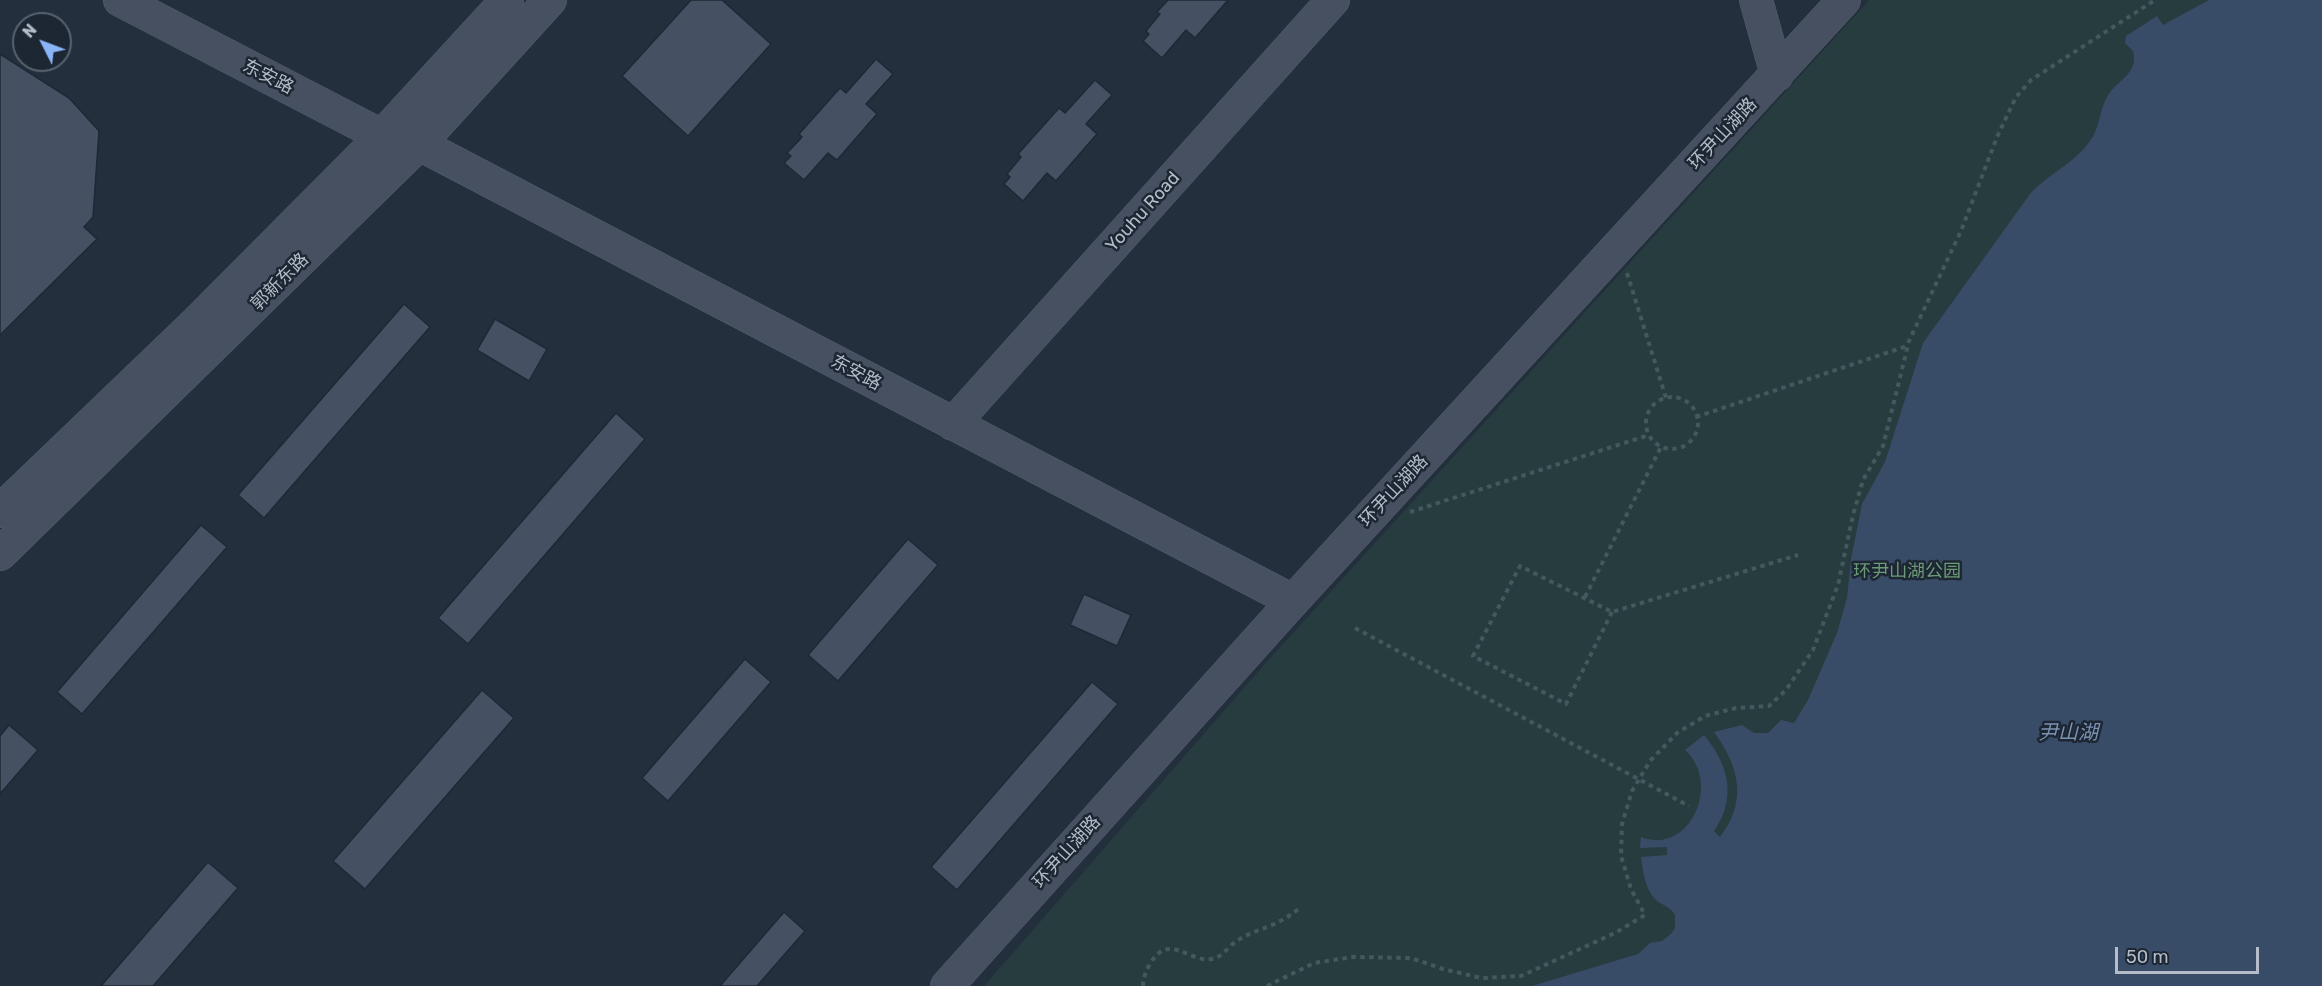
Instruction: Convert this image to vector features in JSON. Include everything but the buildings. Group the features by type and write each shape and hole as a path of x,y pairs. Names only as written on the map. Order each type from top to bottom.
{"street":[{"name":"东安路","path":"120,0 419,144 1293,601"},
{"name":"东安路","path":"163,0 389,129"},
{"name":"郭新东路","path":"0,511 197,322 389,129 507,0"},
{"name":"郭新东路","path":"0,554 419,144 550,0"},
{"name":"Youhu Road","path":"953,424 1333,0"},
{"path":"1756,0 1777,75"},
{"name":"环尹山湖路","path":"946,986 1293,601 1844,0"}],"path":[{"path":"1267,986 1314,963 1353,957 1411,958 1481,978 1521,976 1615,933 1645,915 1631,890 1621,856 1622,824 1632,790 1650,761 1677,733 1705,716 1736,708 1768,706 1786,690 1813,650 1838,585 1863,480 1883,446 1908,346 1960,231 1997,137 2016,97 2031,80 2155,0"},
{"path":"1627,272 1666,398"},
{"path":"1696,417 1908,346"},
{"path":"1666,398 1677,398 1687,402 1694,410 1696,432 1691,441 1682,447 1671,449 1661,447 1652,441 1649,435 1646,420 1649,410 1656,402 1666,398"},
{"path":"1409,512 1649,435"},
{"path":"1585,597 1661,447"},
{"path":"1612,612 1566,704 1473,656 1521,566 1612,612 1798,555"},
{"path":"1355,627 1689,806"},
{"path":"1143,986 1147,969 1162,951 1171,948 1212,959 1235,942 1280,921 1300,908"}],"green space":[{"name":"环尹山湖公园","path":"1869,0 2322,0 2322,986 984,986 1263,666"}],"water":[{"name":"尹山湖","path":"2209,0 2322,0 2322,986 1532,986 1638,954 1650,943 1662,941 1671,934 1675,928 1675,915 1656,900 1649,891 1641,857 1667,855 1667,847 1640,848 1641,837 1658,840 1674,836 1686,827 1695,813 1700,797 1701,780 1696,764 1685,750 1704,735 1713,746 1724,770 1728,794 1726,806 1714,831 1720,837 1729,824 1734,810 1737,784 1729,758 1714,732 1742,725 1754,733 1768,733 1781,720 1794,723 1808,700 1837,633 1847,598 1851,559 1862,504 1885,462 1923,343 2030,194 2077,156 2090,141 2096,131 2107,97 2133,66 2133,51 2125,43 2126,36 2157,16 2163,25"}]}
